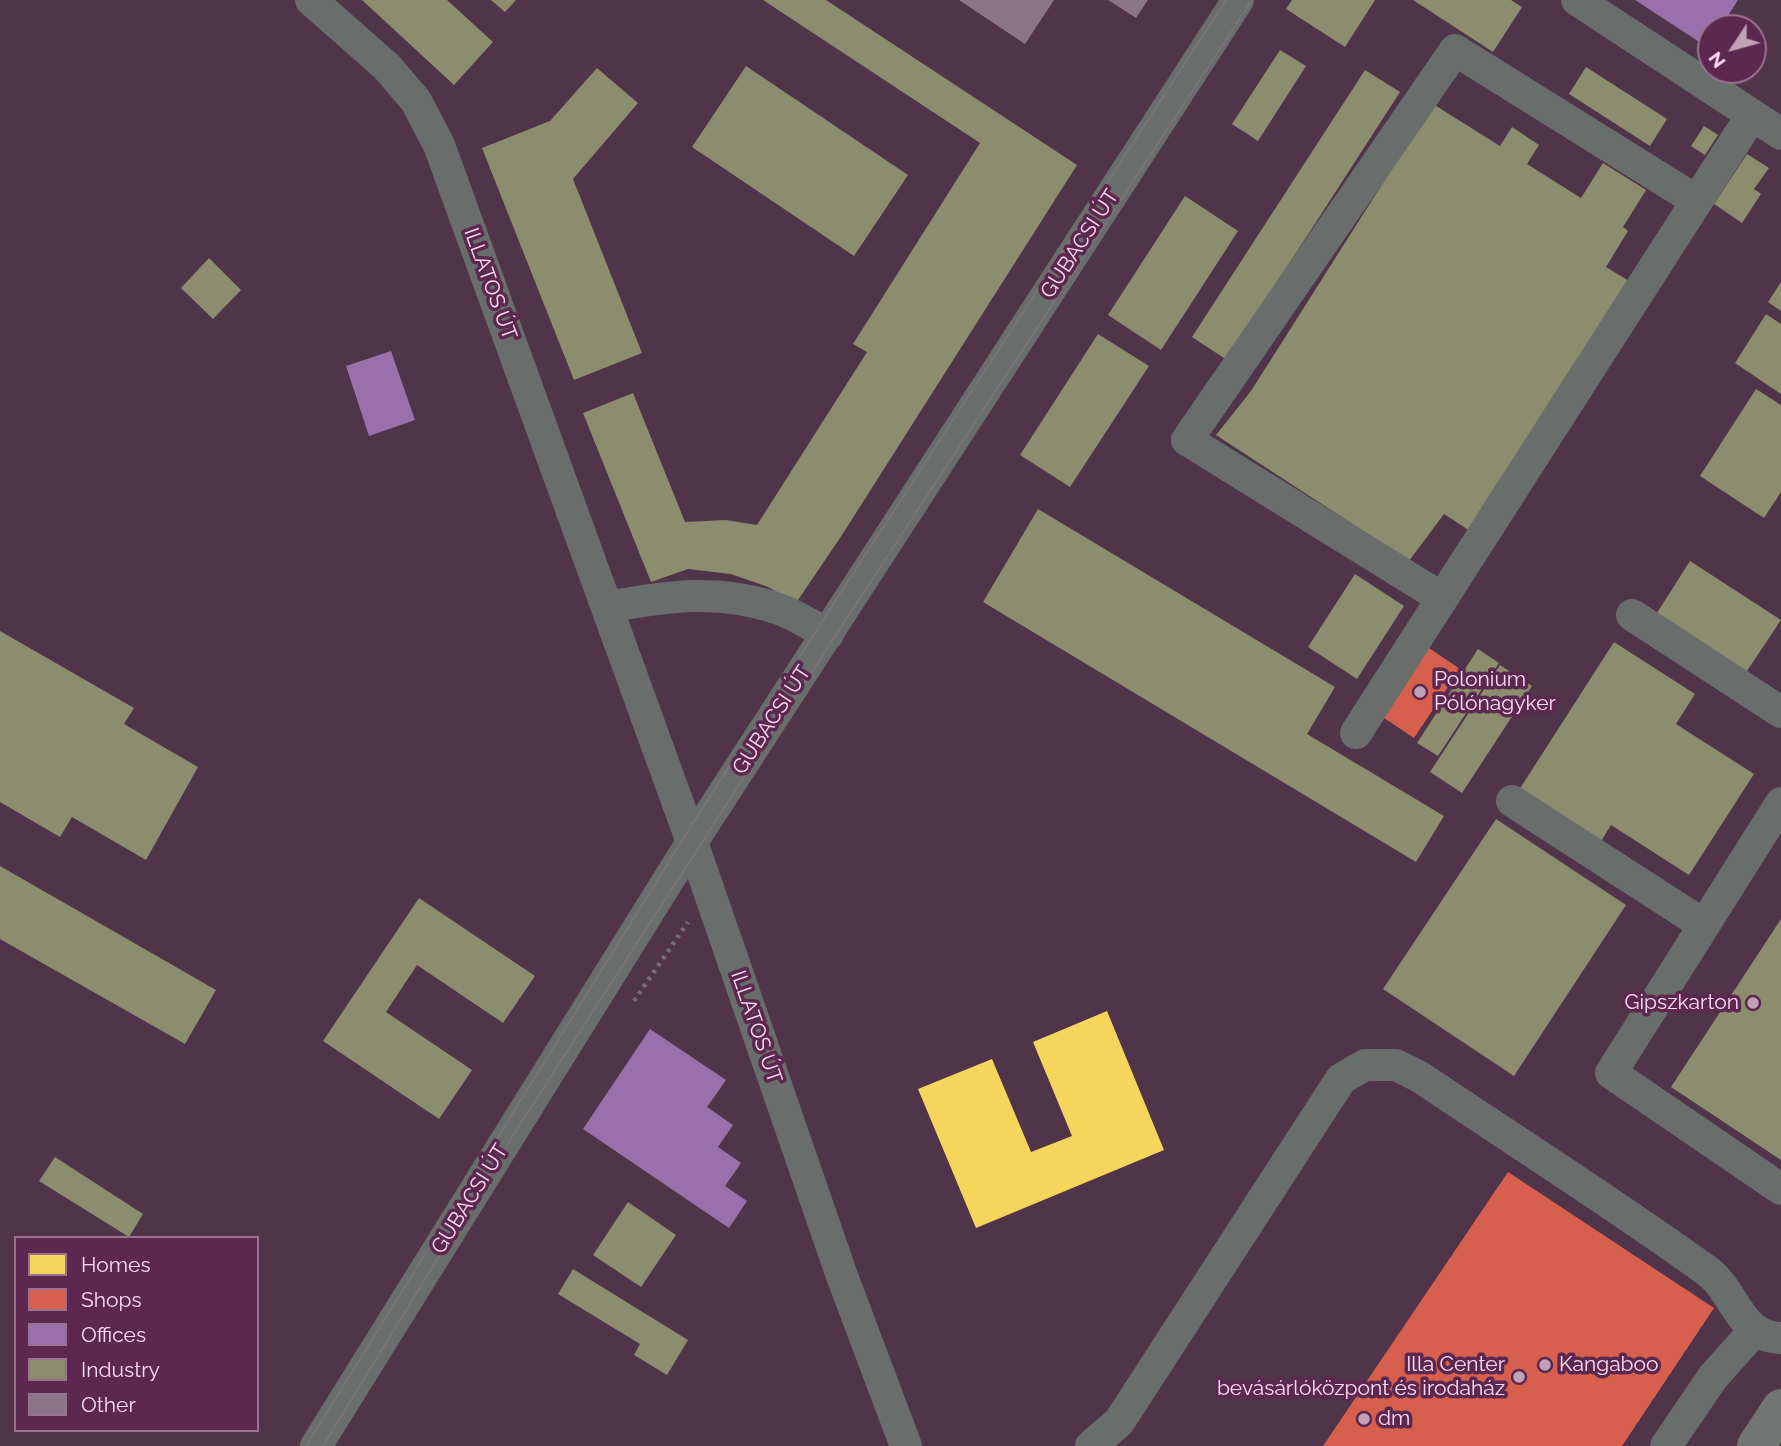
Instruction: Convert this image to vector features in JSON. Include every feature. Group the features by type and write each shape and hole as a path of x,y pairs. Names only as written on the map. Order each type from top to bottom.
{"main road":[{"path":"1756,1446 1781,1408"}],"street":[{"name":"ILLATOS ÚT","path":"311,0 387,67 416,101 439,145 711,894 842,1276 906,1446"},
{"name":"GUBACSI ÚT","path":"316,1446 692,842 1238,0"},
{"path":"1577,0 1781,134"},
{"path":"1442,598 1187,440 1455,50 1697,201"},
{"path":"1356,733 1752,115"},
{"path":"607,607 670,596 732,597 781,610 828,634"},
{"path":"1632,615 1781,712"},
{"path":"1512,801 1704,925"},
{"path":"1781,803 1611,1073 1781,1189"},
{"path":"1091,1446 1119,1422 1341,1079 1365,1065 1396,1065 1420,1076 1716,1277 1768,1334 1713,1377 1666,1446"}],"path":[{"path":"627,1011 672,943 711,894"}],"building: Homes":[{"path":"1107,1011 1164,1150 976,1228 918,1089 992,1059 1031,1152 1072,1136 1033,1042"}],"building: Shops":[{"name":"Polonium Pólónagyker","path":"1426,646 1460,669 1414,738 1381,716"},
{"name":"Illa Center bevásárlóközpont és irodaház","path":"1508,1172 1714,1308 1622,1446 1323,1446"}],"building: Offices":[{"path":"1635,0 1738,0 1729,14 1697,14 1697,40"},
{"path":"391,351 415,420 369,436 346,366"},
{"path":"650,1029 726,1080 707,1107 733,1125 718,1147 741,1163 725,1186 747,1201 729,1228 583,1129"}],"building: Industry":[{"path":"362,0 447,0 493,42 454,85"},
{"path":"491,0 516,0 505,12"},
{"path":"763,0 826,0 1077,165 796,603 768,587 731,574 688,569 651,582 583,413 633,393 685,522 726,520 757,525 867,352 853,344 980,143"},
{"path":"1292,0 1375,0 1345,47 1286,9"},
{"path":"1413,0 1511,0 1522,7 1493,52"},
{"path":"1280,50 1306,66 1258,141 1232,124"},
{"path":"746,66 908,175 854,256 692,147"},
{"path":"1586,67 1667,119 1650,146 1569,94"},
{"path":"597,68 638,103 573,179 642,353 574,380 482,148 550,121"},
{"path":"1365,70 1400,92 1227,360 1192,337"},
{"path":"1433,104 1500,146 1512,127 1539,145 1527,164 1581,198 1603,163 1646,190 1623,227 1628,231 1606,267 1629,281 1470,531 1444,514 1409,561 1216,435 1251,391"},
{"path":"1704,126 1718,135 1705,155 1691,146"},
{"path":"1747,154 1769,168 1754,189 1761,194 1742,223 1714,204"},
{"path":"1185,196 1238,231 1161,350 1108,315"},
{"path":"209,258 241,290 213,319 181,288"},
{"path":"1781,282 1781,311 1768,302"},
{"path":"1766,314 1781,324 1781,394 1735,363"},
{"path":"1098,334 1149,366 1070,487 1020,455"},
{"path":"1756,389 1781,405 1781,492 1764,518 1700,476"},
{"path":"1038,509 1335,687 1307,734 1444,816 1416,862 983,602"},
{"path":"1690,561 1781,620 1745,674 1655,616"},
{"path":"1355,574 1404,606 1357,679 1308,647"},
{"path":"0,631 134,708 124,724 198,767 146,860 72,817 60,837 0,802"},
{"path":"1614,642 1695,694 1676,724 1754,774 1689,875 1611,825 1600,843 1519,790"},
{"path":"1478,649 1499,663 1438,756 1417,743"},
{"path":"1500,665 1532,686 1462,793 1430,772"},
{"path":"1496,819 1626,905 1514,1076 1383,989"},
{"path":"0,866 216,990 185,1044 0,939"},
{"path":"419,898 535,976 503,1023 417,965 386,1012 472,1070 439,1119 323,1041"},
{"name":"Gipszkarton","path":"1781,919 1781,1160 1671,1087"},
{"path":"55,1157 143,1214 127,1236 39,1181"},
{"path":"628,1202 676,1235 641,1287 593,1255"},
{"path":"573,1269 688,1340 667,1375 634,1355 640,1344 558,1294"}],"building: Other":[{"path":"959,0 1054,0 1025,44"},
{"path":"1108,0 1148,0 1136,18"}],"tram line":[{"path":"306,1446 688,831 1226,0"},
{"path":"323,1446 517,1129 839,630 1252,0"}],"place":[{"name":"Polonium Pólónagyker","path":"1420,692"},
{"name":"Gipszkarton","path":"1753,1003"},
{"name":"Kangaboo","path":"1545,1365"},
{"name":"Illa Center bevásárlóközpont és irodaház","path":"1519,1377"},
{"name":"dm","path":"1364,1419"}]}
